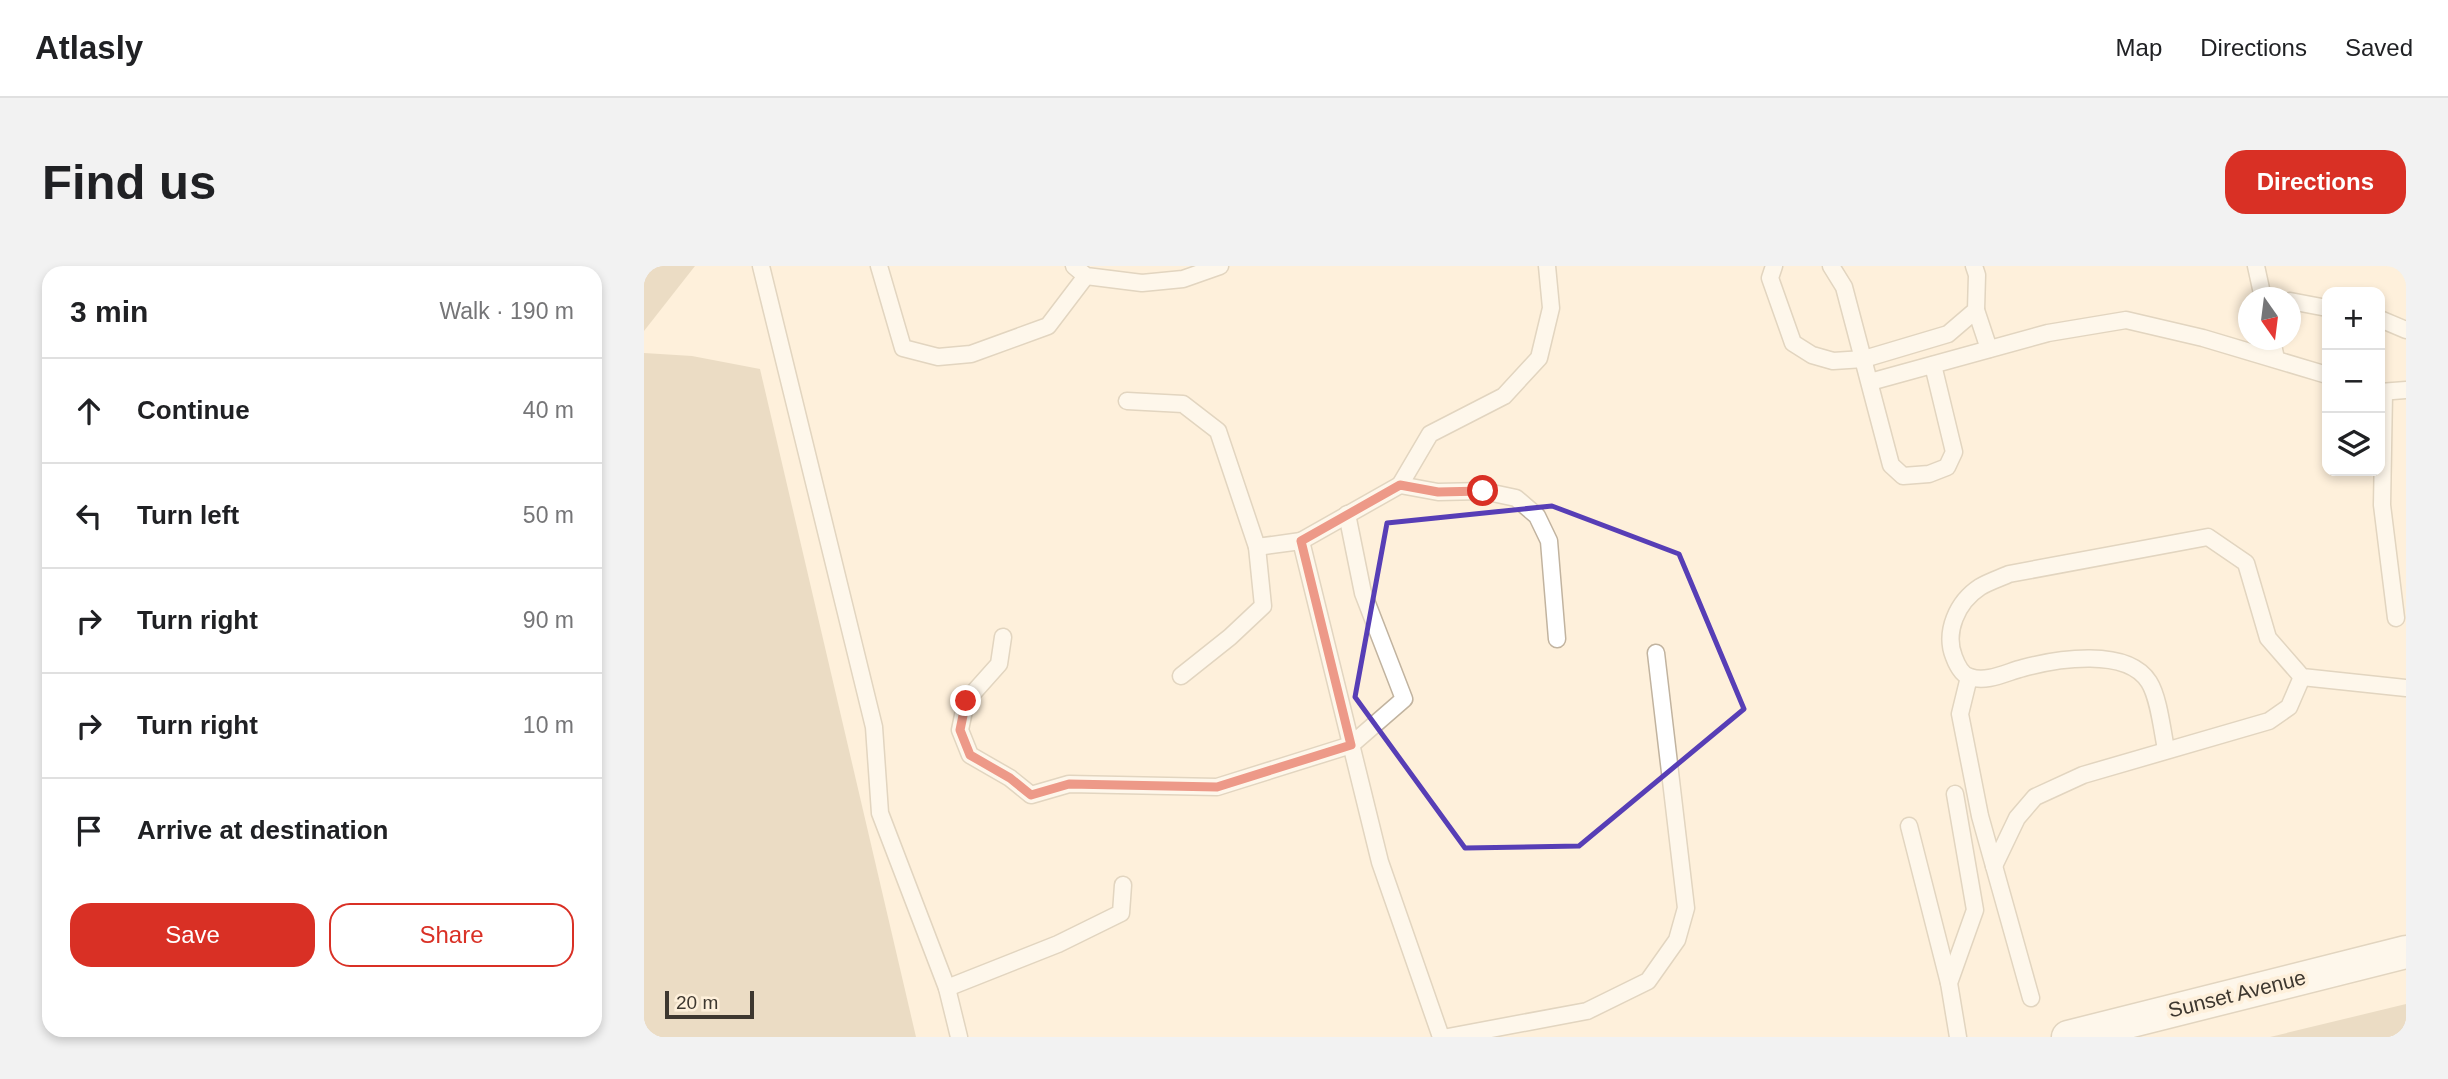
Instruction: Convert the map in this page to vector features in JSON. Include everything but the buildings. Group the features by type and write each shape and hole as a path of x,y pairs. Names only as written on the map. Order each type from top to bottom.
{"street":[{"name":"Sunset Avenue","path":"2068,1037 2406,952"}],"lane":[{"path":"761,266 874,727 880,813 947,988 959,1037"},
{"path":"879,266 904,348 938,357 971,354 1048,326 1080,271 1142,284 1183,279 1220,266"},
{"path":"1257,547 1301,541 1400,485 1430,433 1504,396 1539,358 1551,308 1547,266"},
{"path":"1774,266 1770,278 1793,342 1812,355 1833,361 1864,359 1948,334 1976,310"},
{"path":"1831,266 1844,287 1891,466 1903,476 1929,474 1947,467 1954,452 1933,365"},
{"path":"1974,266 1977,275 1976,310 1989,349"},
{"path":"2256,266 2262,287"},
{"path":"2301,303 2322,307"},
{"path":"1870,382 2048,332 2126,320 2203,338 2322,373"},
{"path":"2385,320 2406,330"},
{"path":"2274,350 2276,359"},
{"path":"2385,392 2406,390"},
{"path":"1127,401 1183,404 1218,431 1257,547 1263,606 1230,637 1181,676"},
{"path":"2382,413 2382,505 2396,618"},
{"path":"1400,485 1438,492 1483,491 1516,498 1537,516 1549,541 1557,639"},
{"path":"1003,637 999,664 966,701 960,730 970,755 1010,778 1031,795 1069,784 1217,787 1351,745 1404,699 1363,593 1347,514"},
{"path":"2166,749 2149,682 2139,671 2124,663 2105,659 2080,659 2025,667 1989,678 1969,677 1958,667 1951,650 1954,619 1961,606 1980,588 2009,574 2208,537 2246,563 2268,638 2302,677 2406,688"},
{"path":"1301,541 1380,862 1441,1037"},
{"path":"1448,1037 1587,1011 1648,981 1677,940 1686,908 1656,653"},
{"path":"1969,677 1960,714 1980,816 2031,998"},
{"path":"1994,866 2017,818 2035,797 2083,775 2269,721 2289,707 2302,677"},
{"path":"1949,983 1975,910 1955,794"},
{"path":"1909,826 1949,983 1958,1037"},
{"path":"947,988 1058,944 1121,913 1123,885"}],"highlighted area":[{"path":"1552,506 1679,554 1744,709 1579,846 1465,848 1355,697 1387,523"}],"shaded area":[{"path":"644,266 695,266 644,331"},
{"path":"644,353 692,356 760,369 916,1037 644,1037"},
{"path":"2406,1004 2406,1037 2270,1037"}],"route":[{"path":"966,701 960,730 970,755 1010,778 1031,795 1069,784 1217,787 1351,745 1301,541 1400,485 1438,492 1483,491"}]}
